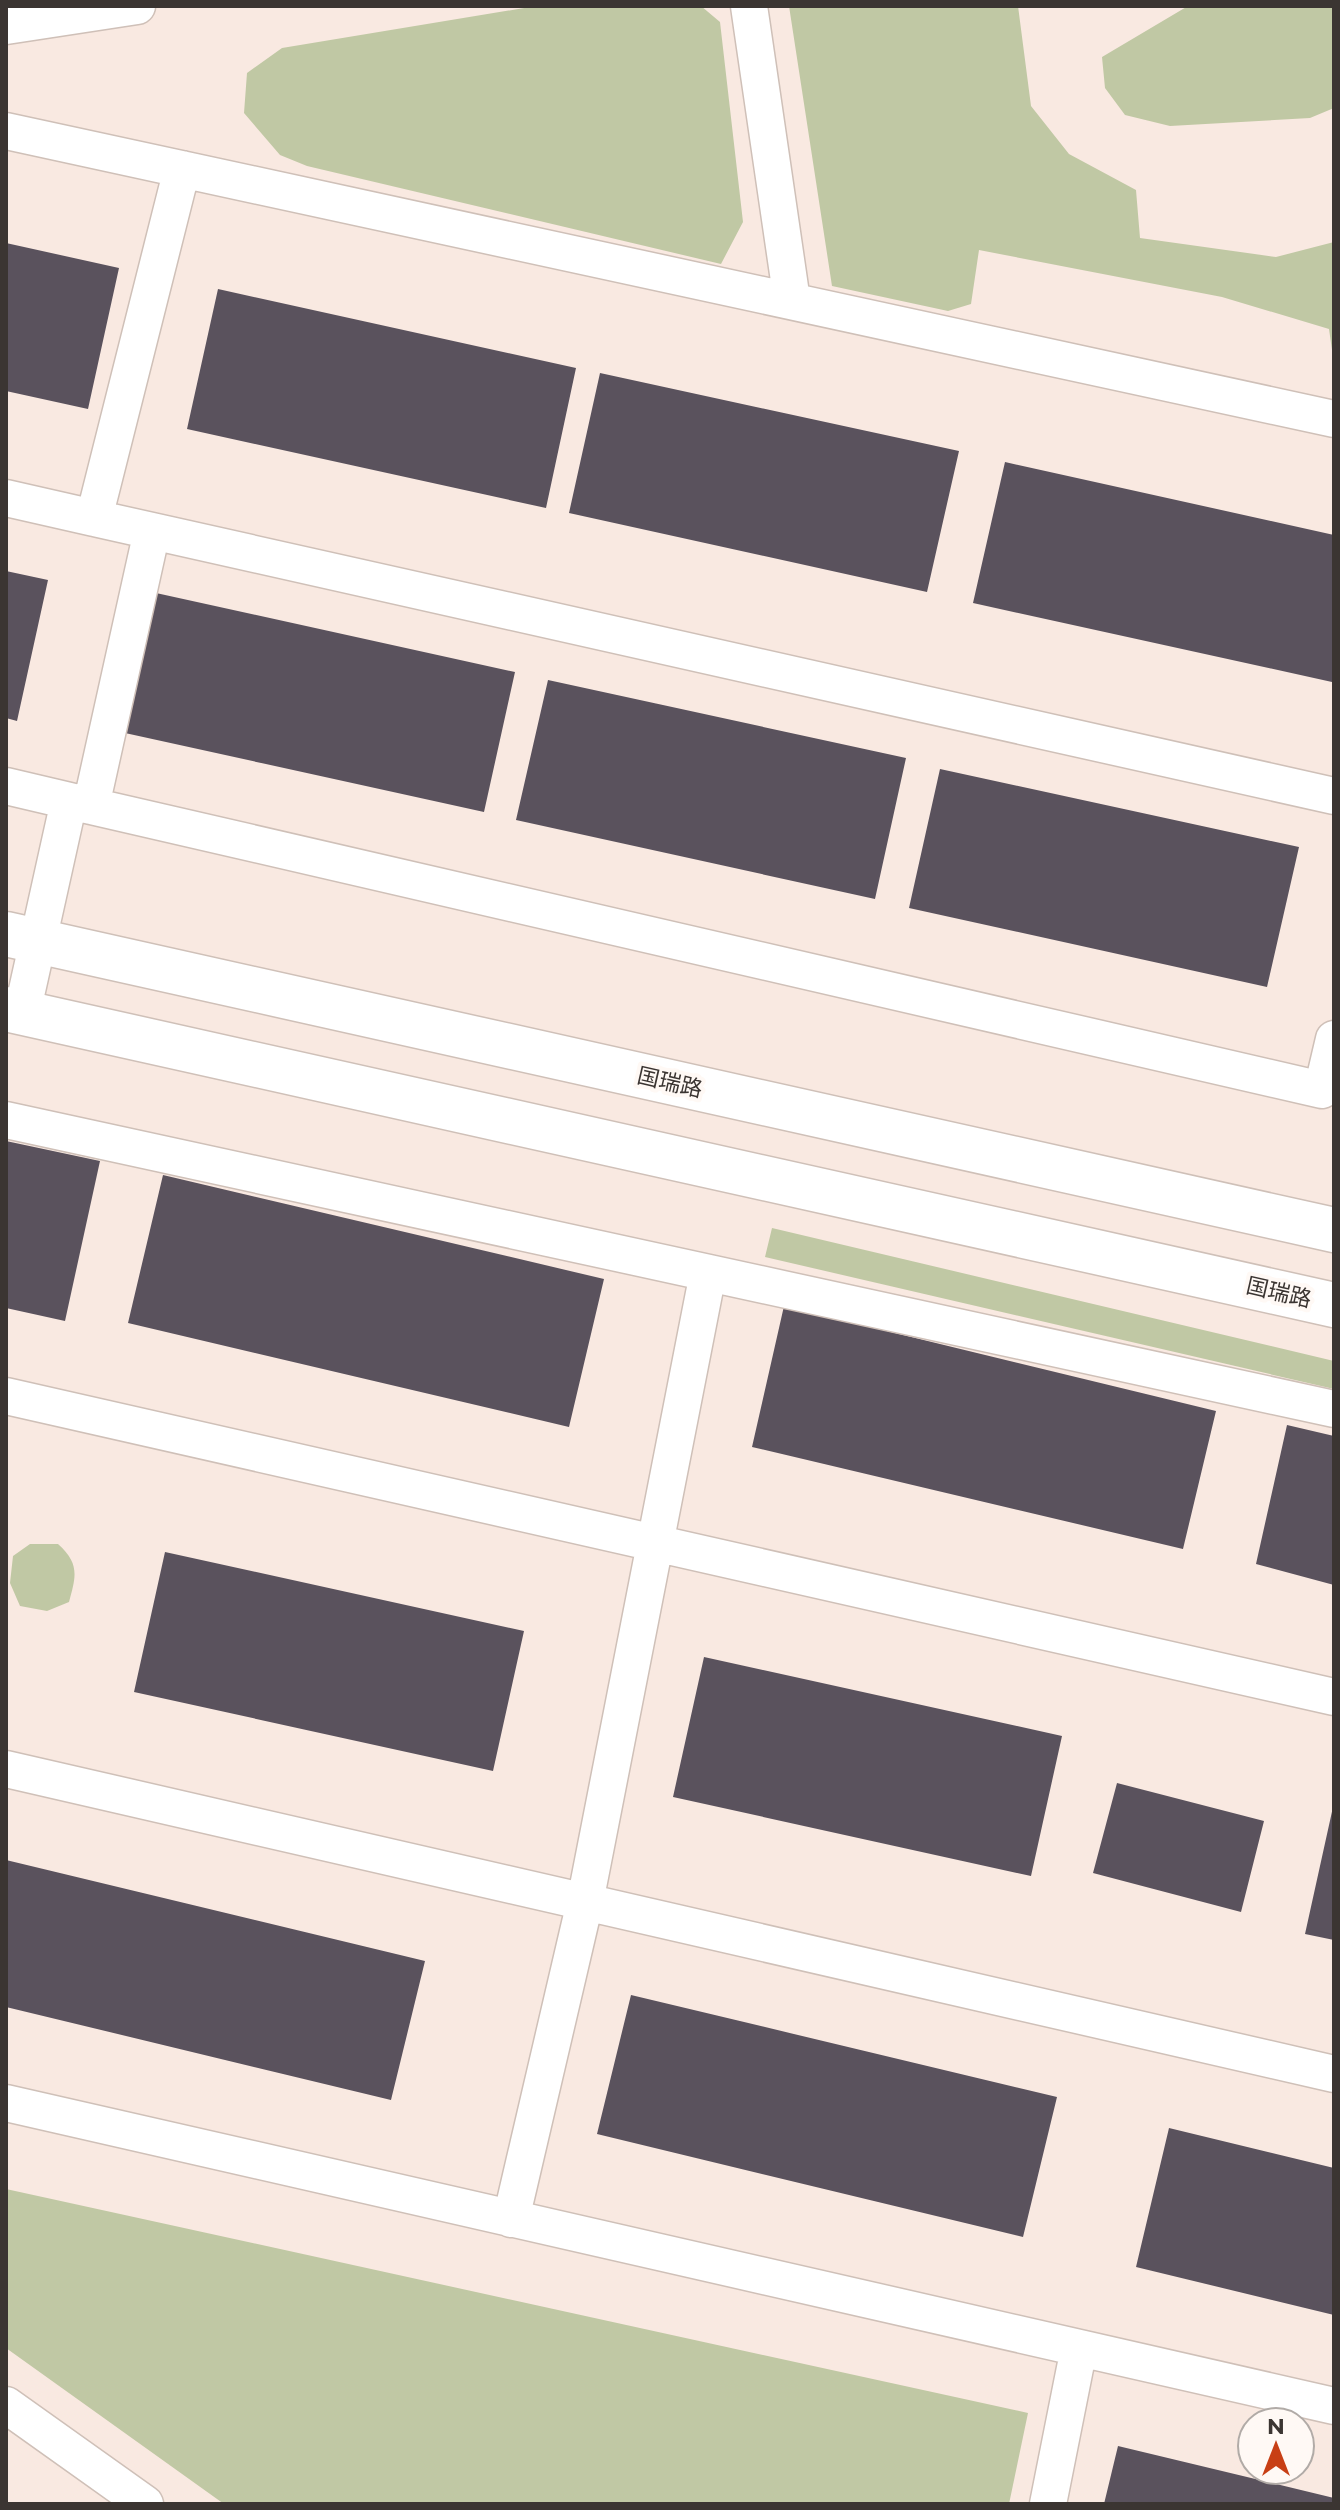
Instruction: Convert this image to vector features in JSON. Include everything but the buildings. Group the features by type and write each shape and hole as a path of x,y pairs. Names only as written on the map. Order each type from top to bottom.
{"street":[{"path":"6,26 137,6"},
{"path":"749,6 792,301"},
{"path":"6,131 1334,419"},
{"path":"94,518 182,169"},
{"path":"6,498 1334,796"},
{"path":"14,1011 21,937 80,803 152,531"},
{"path":"6,786 1322,1090 1334,1039"},
{"name":"国瑞路","path":"21,937 1334,1230"},
{"name":"国瑞路","path":"14,1011 1334,1305"},
{"path":"6,1120 1334,1409"},
{"path":"511,2219 585,1902 708,1273"},
{"path":"6,1396 1334,1697"},
{"path":"6,1769 1334,2074"},
{"path":"6,2103 1334,2406"},
{"path":"1048,2504 1079,2348"},
{"path":"6,2405 145,2504"}],"green space":[{"path":"536,6 701,6 720,22 743,222 721,264 307,166 280,155 244,113 247,73 282,48"},
{"path":"789,6 1018,6 1031,106 1069,154 1136,190 1140,238 1276,257 1334,242 1334,364 1329,329 1222,297 979,250 971,304 948,311 832,286"},
{"path":"1188,6 1334,6 1334,108 1310,118 1170,126 1125,115 1105,88 1102,57"},
{"path":"772,1228 1334,1361 1334,1389 765,1257"},
{"path":"30,1544 58,1544 70,1558 74,1577 69,1602 47,1611 20,1606 10,1583 13,1556"},
{"path":"6,2189 1028,2413 1009,2504 224,2504 6,2348"}]}
